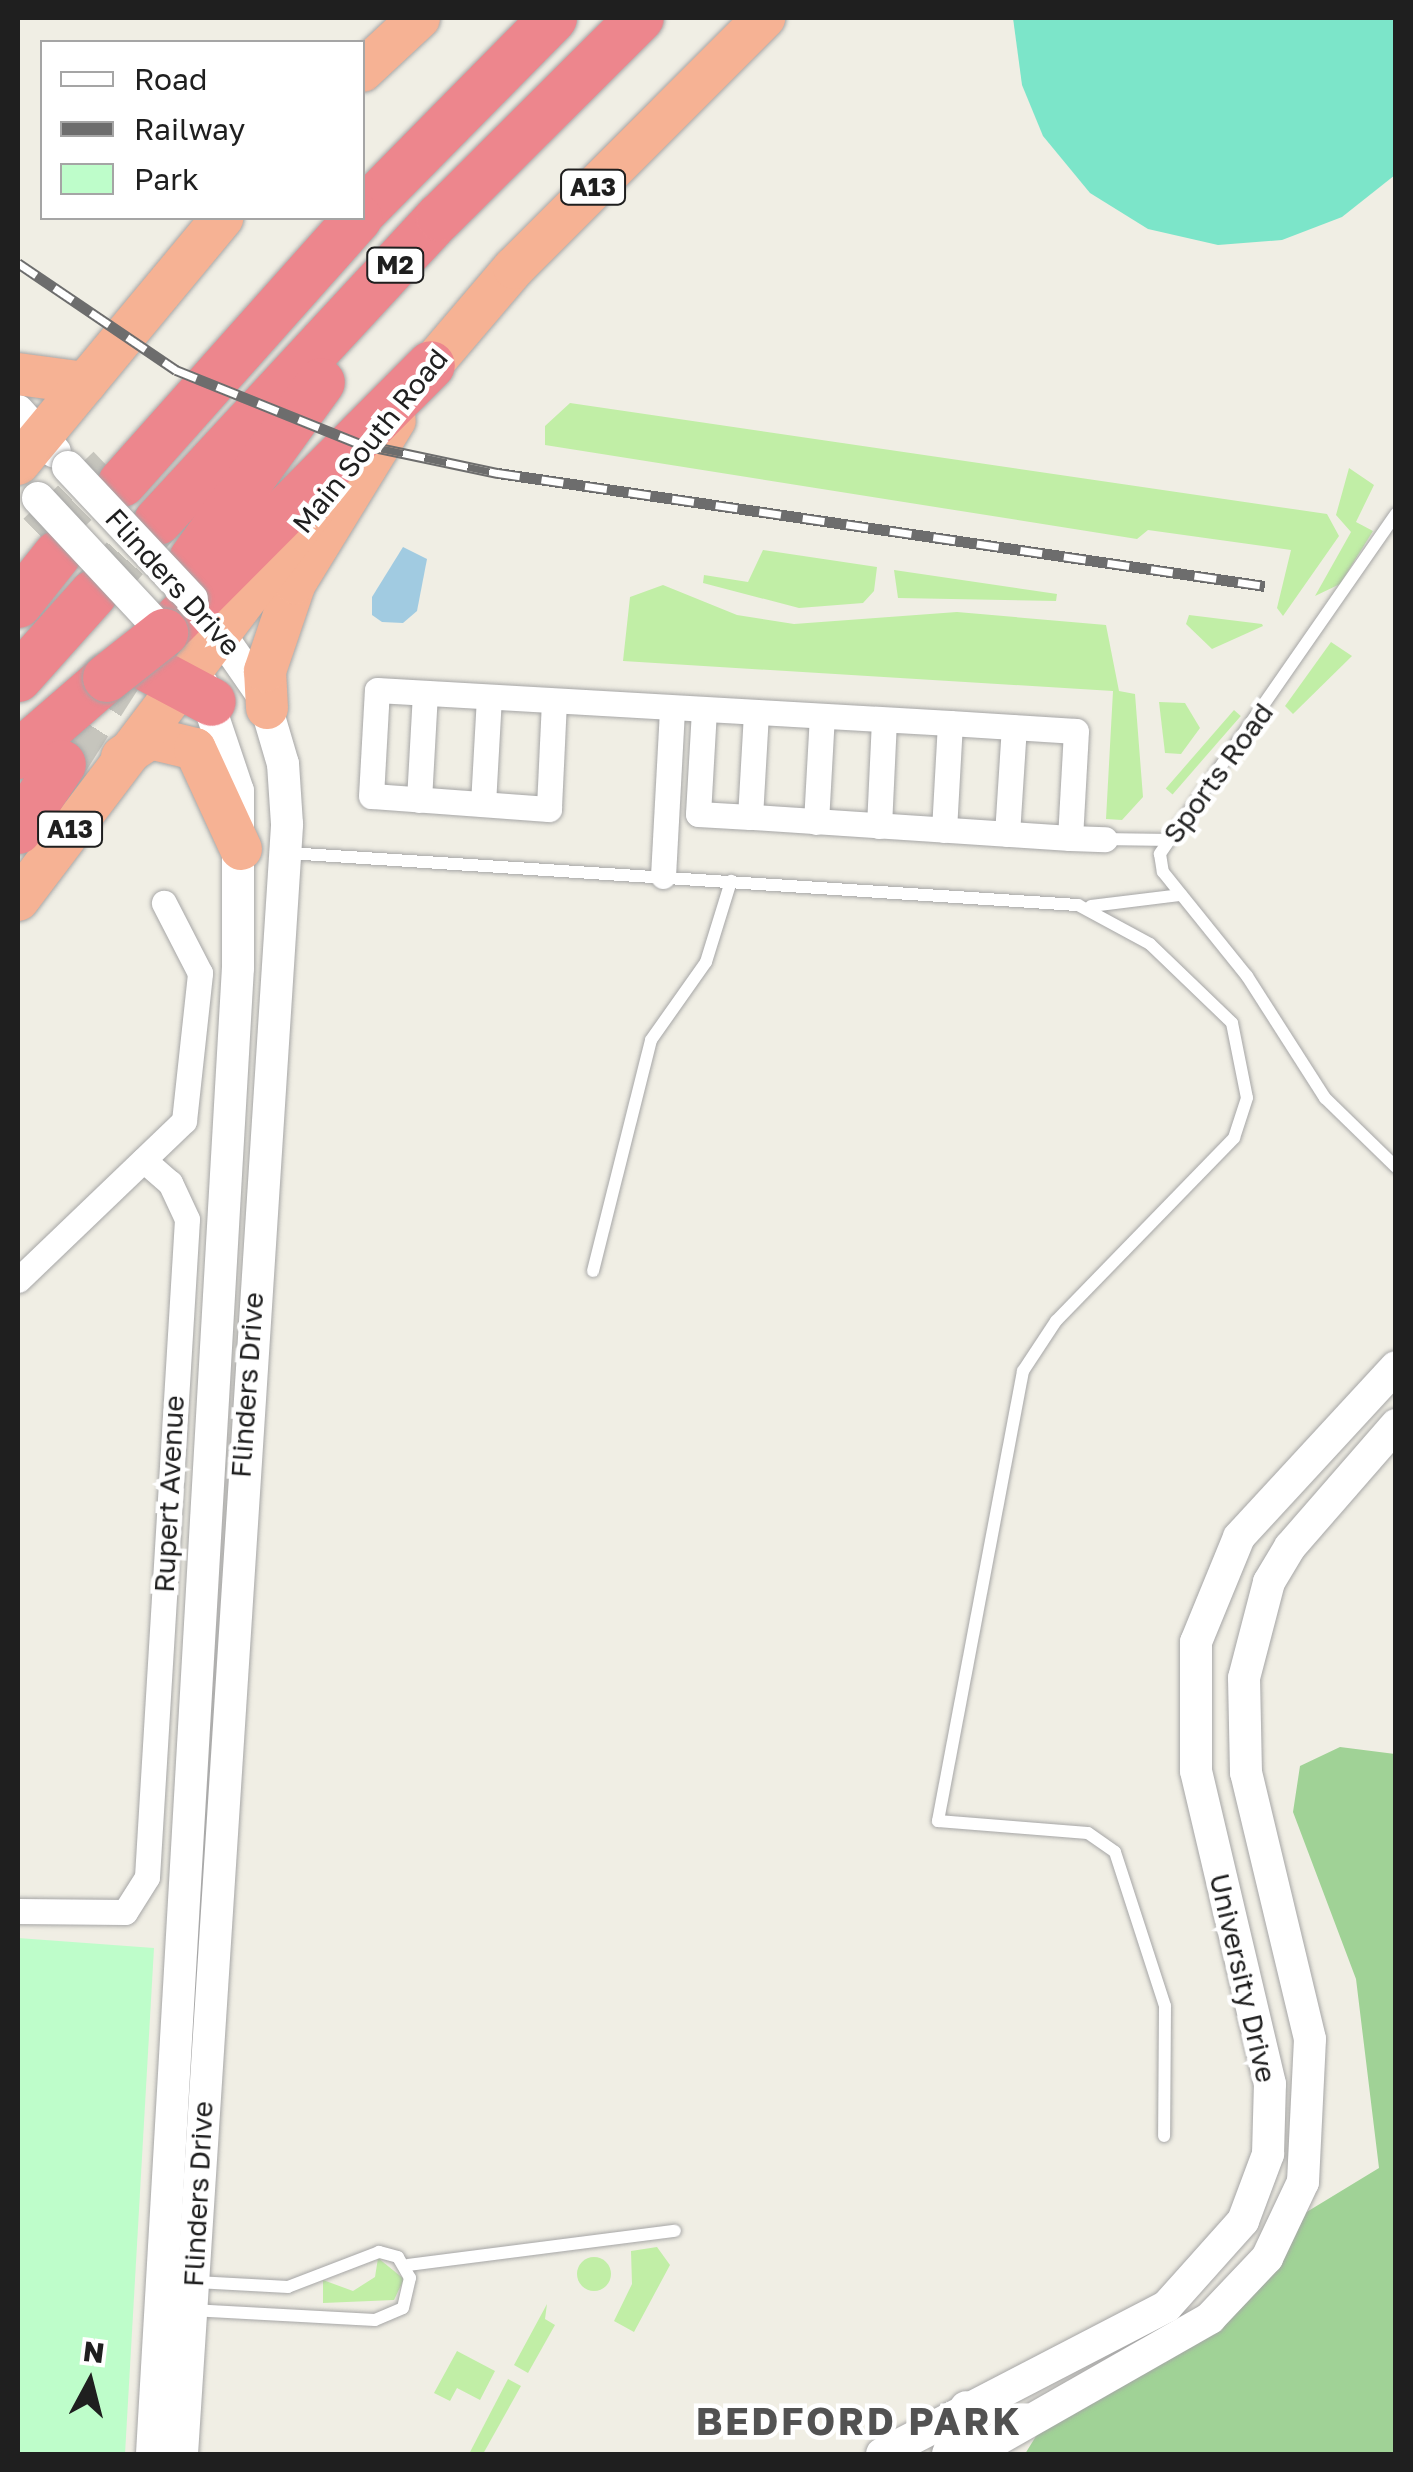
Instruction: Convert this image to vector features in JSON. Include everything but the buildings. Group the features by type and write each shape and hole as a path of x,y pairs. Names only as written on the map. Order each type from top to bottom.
{"highway":[{"path":"365,68 418,18"},
{"name":"M2","path":"365,210 553,18"},
{"name":"M2","path":"158,521 440,217 640,18"},
{"name":"Main South Road","path":"268,708 267,661 301,569 431,365 514,268 764,18"},
{"path":"179,639 440,217"},
{"path":"18,594 84,383 220,220"},
{"name":"M2","path":"18,604 50,487 231,363 356,220"},
{"path":"18,830 38,752 179,639 431,365"},
{"path":"18,374 84,383"},
{"path":"18,678 94,594"},
{"name":"A13","path":"18,900 122,757 179,639"},
{"path":"122,757 150,738 195,749 241,850"}],"street":[{"name":"Flinders Drive","path":"50,487 179,639 268,708 286,784 285,852 241,1445 207,1814 178,2295 182,2454"},
{"name":"Flinders Drive","path":"179,639 232,754 241,850 222,1324 241,1445"},
{"path":"554,701 549,809 371,796 377,690 950,723 1076,731 1070,838"},
{"path":"419,800 425,693"},
{"path":"483,804 489,697"},
{"path":"663,876 672,708"},
{"path":"704,710 698,814 1105,839"},
{"path":"750,818 756,713"},
{"path":"816,822 822,716"},
{"path":"878,826 884,720"},
{"path":"944,830 950,723"},
{"path":"1007,834 1014,727"},
{"path":"241,850 285,852"},
{"path":"164,903 200,973 184,1121"},
{"path":"18,1280 184,1121 231,1103"},
{"name":"Rupert Avenue","path":"18,1911 111,1914 140,1898 188,1220 170,1183 144,1160"},
{"path":"179,1333 222,1324"},
{"name":"University Drive","path":"882,2454 1167,2306 1219,2257 1259,2185 1270,2084 1196,1772 1196,1642 1239,1537 1396,1368"},
{"name":"University Drive","path":"972,2454 1049,2415 1210,2318 1268,2258 1303,2182 1310,2039 1246,1773 1244,1678 1283,1558 1321,1502 1396,1425"},
{"name":"Flinders Drive","path":"152,2454 178,2295"},
{"path":"948,2454 966,2407"},
{"path":"1015,2454 1049,2415"}],"lane":[{"name":"Sports Road","path":"1396,514 1167,840 1163,872 1326,1098 1396,1166"},
{"path":"1105,839 1167,840"},
{"path":"285,852 1078,905 1181,895"},
{"path":"594,1272 651,1040 706,962 732,881"},
{"path":"1078,905 1159,951 1232,1022 1248,1098 1226,1150 1056,1322 1023,1370 938,1821 1088,1833 1114,1852 1165,2006 1164,2136"},
{"path":"178,2295 288,2287 379,2252 408,2265 675,2231"},
{"path":"178,2295 387,2318 402,2308 408,2265"}],"green space":[{"path":"1013,18 1395,18 1395,175 1342,217 1282,240 1218,245 1148,229 1090,193 1043,136 1022,85"},
{"path":"570,403 1327,514 1339,536 1283,616 1277,608 1291,550 1148,530 1137,539 545,445 545,426"},
{"path":"1349,468 1374,485 1356,522 1373,531 1340,584 1315,596 1351,532 1336,515"},
{"path":"763,550 877,567 874,591 863,603 799,608 703,583 704,575 748,582"},
{"path":"894,570 1057,594 1056,601 898,598"},
{"path":"663,585 737,615 794,624 957,612 1106,625 1119,691 1135,694 1143,797 1122,820 1106,819 1113,691 623,661 630,597"},
{"path":"1189,615 1263,626 1212,649 1186,624"},
{"path":"1331,642 1352,656 1293,714 1285,706"},
{"path":"1159,702 1185,703 1200,728 1181,754 1165,753"},
{"path":"1234,710 1241,716 1173,794 1166,788"},
{"path":"1340,1747 1395,1754 1395,2454 1025,2454 1049,2415 1186,2336 1282,2227 1379,2168 1356,1979 1293,1812 1300,1766"},
{"path":"18,1938 154,1948 125,2454 18,2454"},
{"path":"657,2247 670,2265 634,2332 614,2321 632,2284 631,2251"},
{"path":"594,2257 606,2262 611,2274 606,2286 594,2291 582,2286 577,2274 582,2262"},
{"path":"378,2258 404,2279 394,2300 323,2303 323,2280 353,2291 375,2277"},
{"path":"547,2304 545,2319 555,2325 528,2373 514,2365"},
{"path":"457,2351 495,2371 480,2400 457,2388 450,2401 434,2393"},
{"path":"508,2379 521,2386 483,2454 469,2454"}],"water":[{"path":"403,547 427,559 417,611 403,623 382,622 372,615 372,597"}],"tunnel":[{"path":"40,536 110,469"},
{"path":"93,594 158,521"},
{"path":"62,764 118,676"}],"railway":[{"path":"18,263 176,370 360,444 498,473 1265,586"}],"district":[{"name":"BEDFORD PARK","path":"859,2421"}]}
